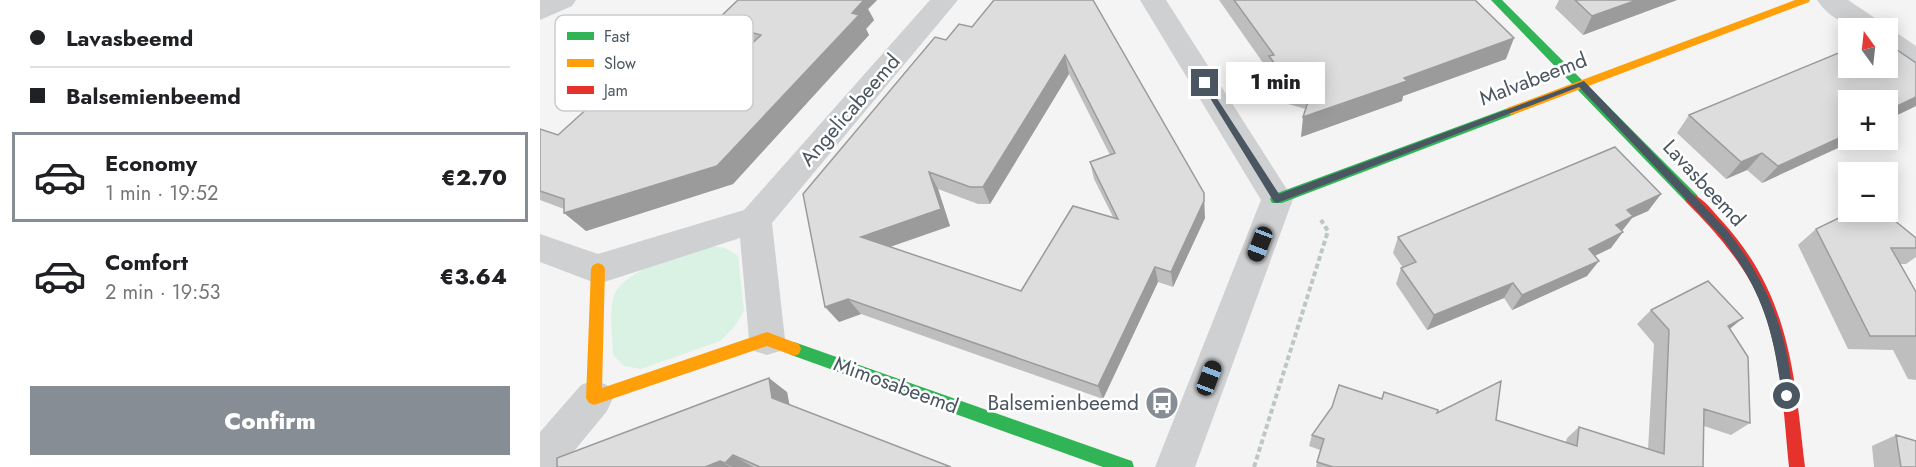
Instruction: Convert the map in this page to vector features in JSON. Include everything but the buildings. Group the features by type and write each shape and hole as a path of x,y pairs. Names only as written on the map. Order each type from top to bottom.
{"street":[{"path":"540,11 563,0"},
{"name":"Angelicabeemd","path":"755,220 945,0"},
{"path":"1153,0 1289,194 1175,467"},
{"name":"Lavasbeemd","path":"1497,0 1581,83 1722,231 1742,256 1770,308 1781,348 1797,467"},
{"name":"Malvabeemd","path":"1289,194 1805,0"},
{"path":"1830,0 1856,18"},
{"path":"1898,48 1916,60"},
{"path":"540,248 598,269 755,220 767,339 594,398 540,462"},
{"path":"594,398 598,269"},
{"name":"Mimosabeemd","path":"767,339 1126,467"}],"path":[{"path":"1254,467 1328,231 1289,194"}],"green space":[{"path":"709,246 725,248 738,256 744,311 734,327 720,341 641,369 624,366 613,355 611,312 618,288 640,271"}],"traffic: fast":[{"path":"1496,0 1692,199"},
{"path":"1277,199 1511,111"},
{"path":"794,349 1126,467"}],"traffic: slow":[{"path":"1511,111 1805,0"},
{"path":"598,269 594,398 767,339 794,349"}],"traffic: jam":[{"path":"1692,199 1738,251 1760,286 1769,307 1782,352 1790,398 1797,467"}],"place":[{"name":"Balsemienbeemd","path":"1162,403"}],"route":[{"path":"1205,83 1277,199 1581,83 1722,231 1742,256 1770,308 1781,348 1787,396"}]}
